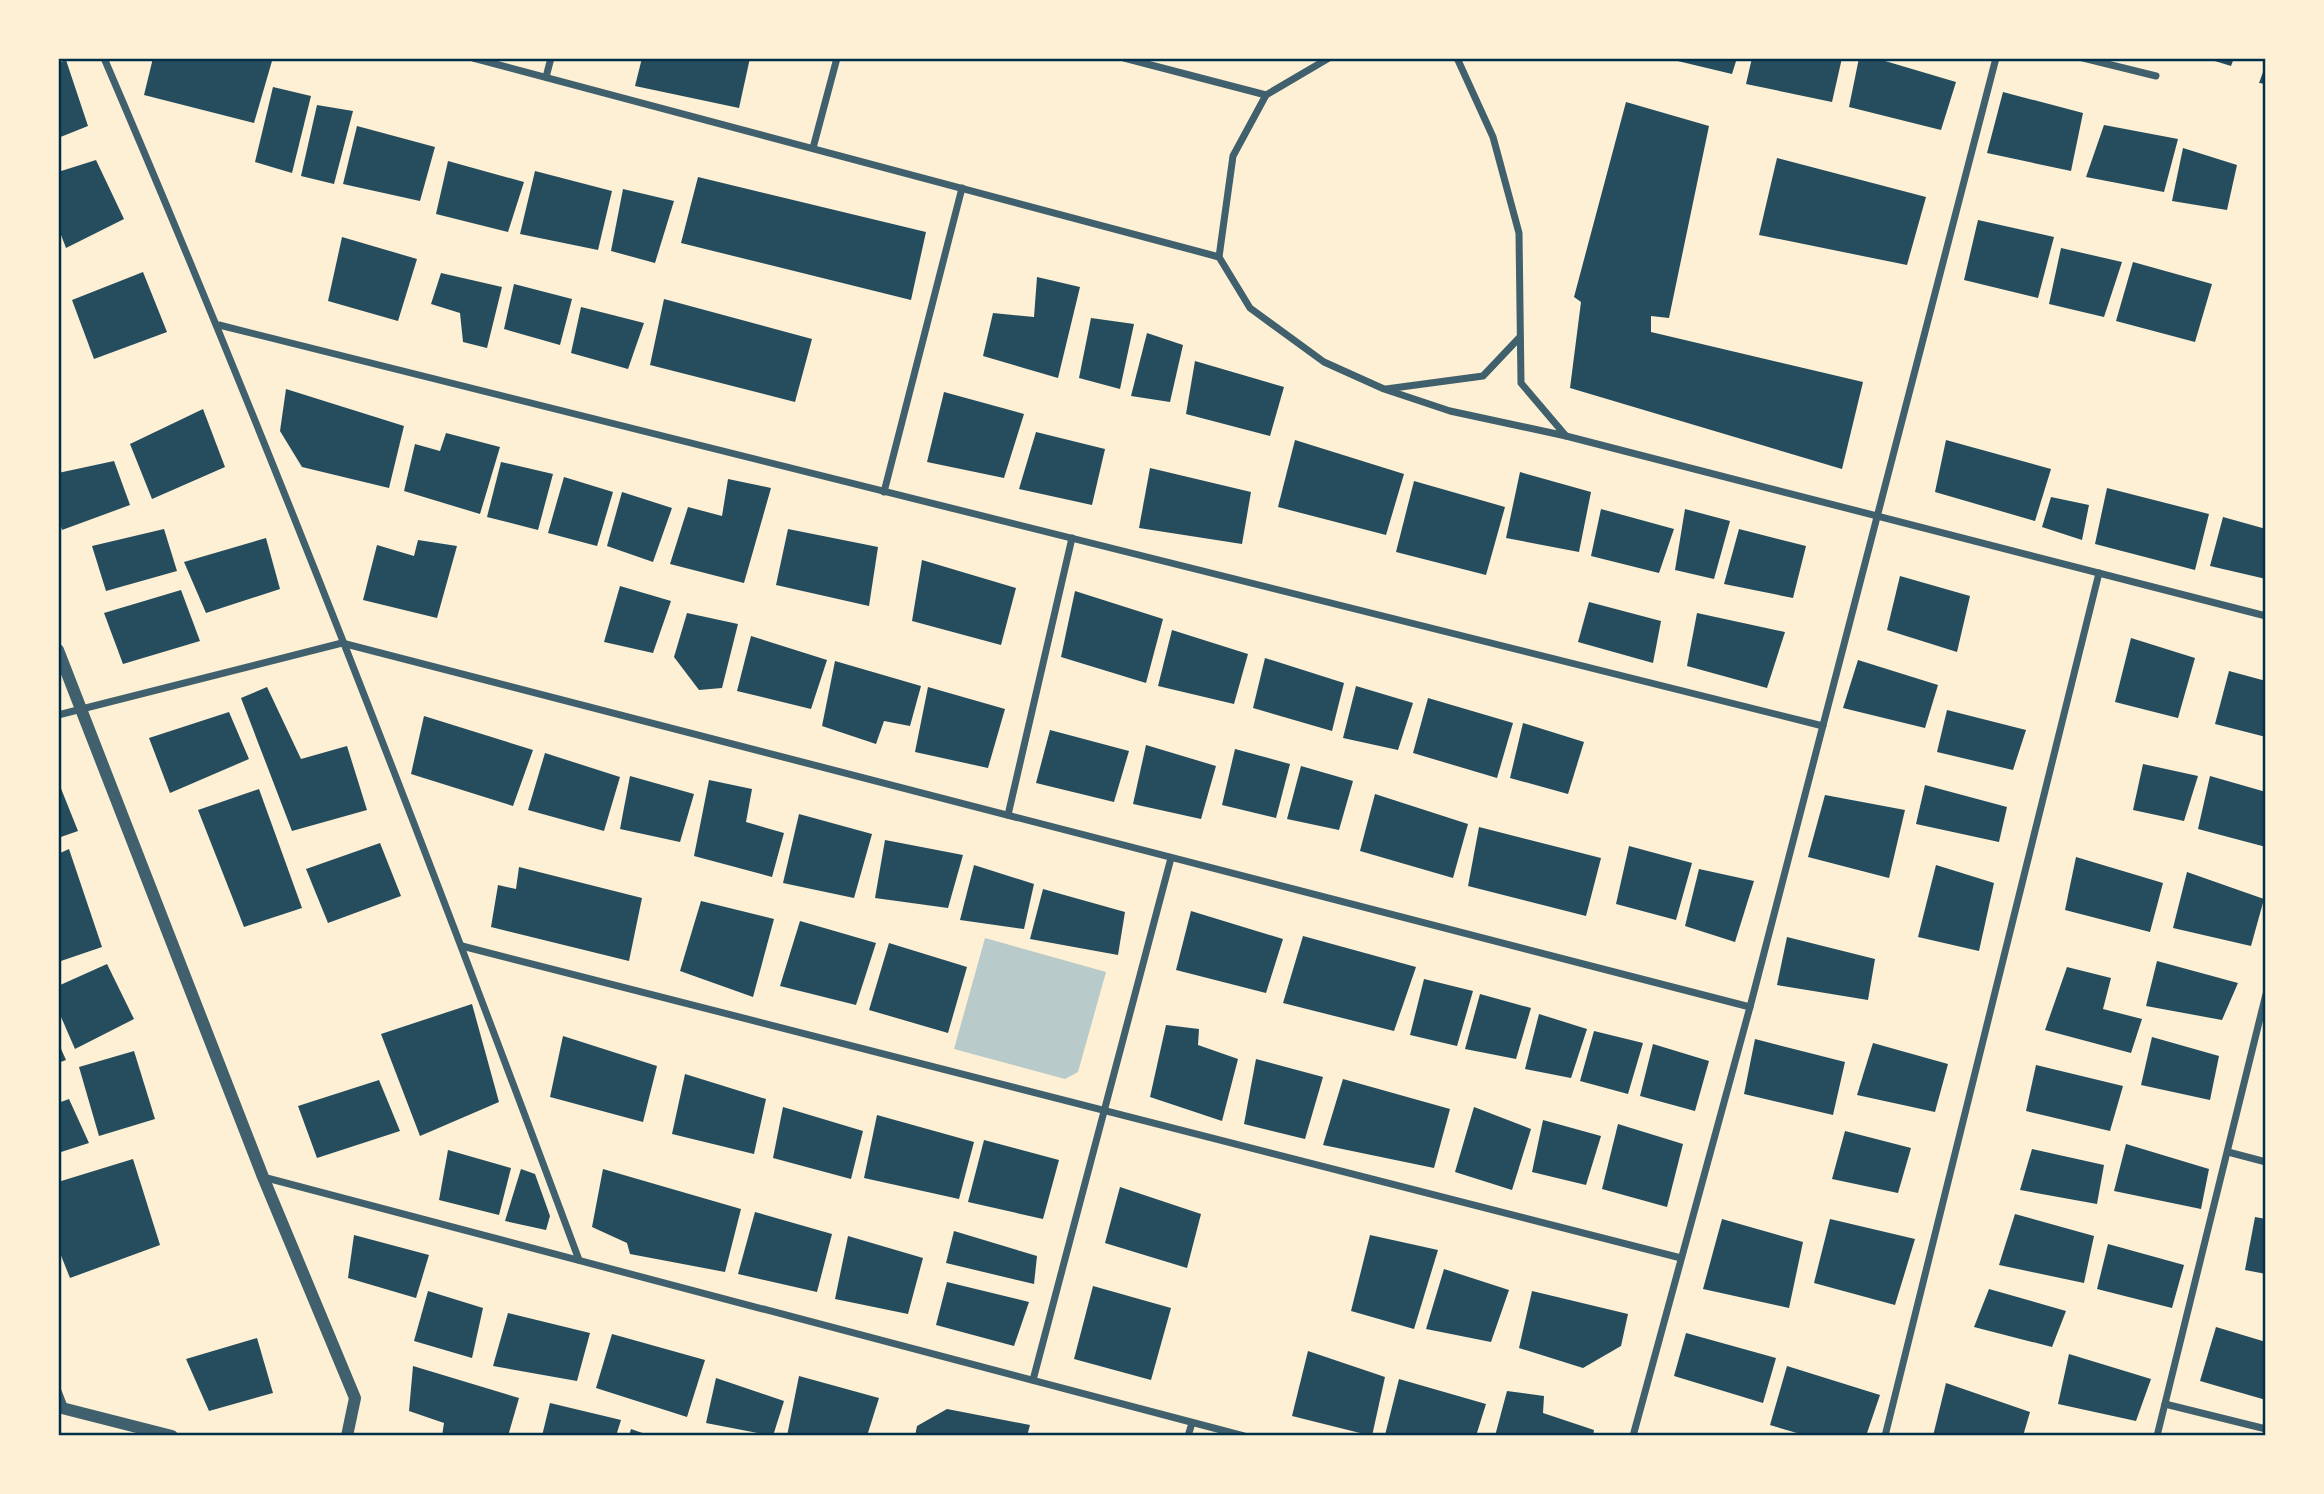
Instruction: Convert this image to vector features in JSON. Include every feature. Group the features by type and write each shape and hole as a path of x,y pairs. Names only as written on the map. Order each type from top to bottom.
{"street":[{"path":"104,58 219,325 462,946 579,1260"},
{"path":"473,58 1219,257"},
{"path":"546,77 551,58"},
{"path":"813,148 837,58"},
{"path":"1124,58 1266,95"},
{"path":"1329,58 1266,95 1233,156 1219,257 1250,308 1324,362 1384,389 1450,411 1566,436 2266,615"},
{"path":"1457,58 1493,137 1519,233 1521,383 1566,436"},
{"path":"1633,1436 1750,1007 1996,58"},
{"path":"2083,58 2156,76"},
{"path":"884,492 962,188"},
{"path":"219,325 1823,726"},
{"path":"1384,389 1483,376 1519,338"},
{"path":"1008,815 1072,538"},
{"path":"1885,1436 2099,573"},
{"path":"58,715 342,643 1750,1007"},
{"path":"58,650 263,1177 355,1398 347,1436"},
{"path":"1033,1380 1171,858"},
{"path":"462,946 1681,1258"},
{"path":"2157,1436 2266,994"},
{"path":"2228,1152 2266,1162"},
{"path":"263,1177 1244,1436"},
{"path":"58,1391 61,1408 145,1433 172,1436"},
{"path":"2165,1404 2266,1429"},
{"path":"1188,1436 1192,1423"}],"shaded area":[{"path":"985,938 1106,972 1078,1072 1065,1079 954,1049"}],"building":[{"path":"153,58 259,58 272,61 254,123 144,95"},
{"path":"642,58 750,58 739,108 635,86"},
{"path":"1665,58 1737,58 1732,74"},
{"path":"1752,58 1842,58 1832,102 1746,84"},
{"path":"1859,58 1875,58 1956,82 1941,130 1849,107"},
{"path":"2205,58 2234,58 2231,66"},
{"path":"66,60 88,126 58,138 58,63"},
{"path":"2266,64 2266,84 2259,83"},
{"path":"273,87 311,96 292,173 255,162"},
{"path":"2003,92 2083,113 2071,171 1987,153"},
{"path":"1626,102 1709,126 1669,318 1651,316 1651,332 1863,382 1842,469 1570,388 1581,302 1574,297"},
{"path":"317,105 353,111 334,184 301,176"},
{"path":"2104,125 2178,139 2164,192 2086,177"},
{"path":"357,126 435,147 420,201 343,184"},
{"path":"2183,148 2237,165 2227,210 2172,201"},
{"path":"1777,158 1926,197 1907,265 1759,235"},
{"path":"96,160 124,219 66,248 58,227 58,172"},
{"path":"448,161 524,182 508,232 436,214"},
{"path":"535,171 612,191 598,250 520,234"},
{"path":"698,177 926,232 911,300 681,243"},
{"path":"623,189 674,201 655,263 611,251"},
{"path":"1978,220 2054,237 2038,298 1964,280"},
{"path":"342,237 417,259 398,321 328,301"},
{"path":"2061,248 2122,262 2104,317 2049,304"},
{"path":"2133,262 2212,284 2195,342 2116,321"},
{"path":"143,272 167,332 94,359 72,300"},
{"path":"441,273 502,287 487,348 463,342 460,313 431,304"},
{"path":"1037,277 1080,287 1058,378 983,356 993,313 1034,317"},
{"path":"514,284 572,299 560,345 504,329"},
{"path":"664,299 812,339 795,402 650,365"},
{"path":"581,307 644,323 628,369 571,353"},
{"path":"1091,318 1134,324 1120,389 1079,378"},
{"path":"1147,333 1183,345 1170,402 1131,396"},
{"path":"1195,361 1284,387 1270,436 1186,414"},
{"path":"286,389 404,426 389,488 302,467 280,431"},
{"path":"944,392 1024,414 1004,478 927,462"},
{"path":"203,409 225,467 152,499 130,444"},
{"path":"1036,432 1105,449 1092,505 1019,489"},
{"path":"446,433 500,447 480,514 404,491 415,444 440,451"},
{"path":"1295,440 1404,474 1386,535 1278,507"},
{"path":"1946,440 2051,469 2035,521 1935,492"},
{"path":"114,461 130,505 62,530 58,517 58,473"},
{"path":"501,462 553,474 538,530 487,517"},
{"path":"1150,468 1251,492 1242,544 1139,528"},
{"path":"1520,472 1591,492 1579,552 1506,538"},
{"path":"564,477 613,492 597,546 548,533"},
{"path":"728,479 771,488 744,583 670,564 688,507 722,516"},
{"path":"1414,481 1505,507 1486,575 1396,552"},
{"path":"2107,488 2209,514 2195,570 2095,544"},
{"path":"622,492 672,508 653,562 607,546"},
{"path":"2051,497 2089,505 2082,540 2042,527"},
{"path":"1601,509 1674,529 1659,573 1591,556"},
{"path":"1685,509 1730,521 1714,579 1675,570"},
{"path":"2223,517 2266,529 2266,579 2210,566"},
{"path":"164,529 177,571 106,591 92,546"},
{"path":"788,529 878,547 869,606 776,585"},
{"path":"1739,529 1806,546 1793,598 1724,584"},
{"path":"266,538 280,589 206,613 184,562"},
{"path":"418,540 457,546 437,618 363,600 377,545 414,556"},
{"path":"922,560 1016,588 1001,645 912,621"},
{"path":"1900,576 1970,596 1957,652 1887,630"},
{"path":"620,586 671,601 653,653 604,642"},
{"path":"181,590 200,641 123,664 104,613"},
{"path":"1075,591 1163,619 1146,683 1061,657"},
{"path":"1589,602 1661,621 1653,663 1578,642"},
{"path":"687,613 738,624 722,688 699,690 674,657"},
{"path":"1697,613 1785,632 1767,688 1687,666"},
{"path":"1172,630 1248,654 1234,704 1158,686"},
{"path":"751,636 827,660 811,709 737,691"},
{"path":"2131,638 2195,658 2178,718 2115,702"},
{"path":"1265,658 1344,683 1332,731 1253,708"},
{"path":"1858,660 1938,685 1925,728 1843,708"},
{"path":"835,661 921,686 910,726 884,721 876,744 822,726"},
{"path":"2229,671 2266,681 2266,737 2215,724"},
{"path":"1356,686 1413,703 1398,750 1343,738"},
{"path":"267,687 301,759 347,746 367,810 292,831 241,698"},
{"path":"928,687 1005,709 988,768 915,752"},
{"path":"1428,698 1513,723 1497,778 1413,753"},
{"path":"1947,710 2026,730 2013,770 1937,752"},
{"path":"229,712 249,759 170,793 149,738"},
{"path":"424,716 533,750 513,806 411,774"},
{"path":"1523,723 1584,742 1568,794 1510,778"},
{"path":"1050,730 1129,751 1114,802 1036,783"},
{"path":"1146,745 1216,766 1201,819 1133,804"},
{"path":"1235,749 1290,764 1276,818 1222,805"},
{"path":"545,753 620,777 604,831 528,810"},
{"path":"2143,764 2198,776 2184,821 2133,810"},
{"path":"1301,766 1353,781 1339,830 1287,819"},
{"path":"630,776 694,794 680,842 620,829"},
{"path":"2210,776 2266,792 2266,847 2198,829"},
{"path":"709,780 752,789 746,822 784,833 772,877 694,856"},
{"path":"58,781 78,831 58,838"},
{"path":"1925,785 2007,807 1999,842 1916,824"},
{"path":"259,789 302,908 244,927 198,810"},
{"path":"1375,794 1468,824 1453,878 1360,851"},
{"path":"1825,795 1905,810 1889,878 1808,857"},
{"path":"799,814 872,834 854,898 783,883"},
{"path":"1479,827 1601,858 1586,916 1468,886"},
{"path":"885,840 963,855 948,908 875,898"},
{"path":"380,843 401,896 328,923 306,869"},
{"path":"1629,846 1692,863 1676,920 1616,904"},
{"path":"69,849 102,947 58,962 58,854"},
{"path":"2076,857 2163,883 2150,932 2065,910"},
{"path":"974,865 1034,884 1024,929 960,920"},
{"path":"1936,865 1994,883 1979,951 1918,937"},
{"path":"519,867 642,898 629,961 491,927 498,885 516,889"},
{"path":"1699,869 1754,881 1735,942 1685,926"},
{"path":"2187,872 2264,899 2251,946 2173,928"},
{"path":"1043,889 1125,912 1118,955 1030,939"},
{"path":"701,901 774,919 753,997 680,971"},
{"path":"1191,911 1283,939 1266,993 1176,970"},
{"path":"800,921 876,943 856,1005 780,986"},
{"path":"1303,936 1416,967 1394,1031 1283,1003"},
{"path":"1787,937 1875,959 1868,1000 1777,985"},
{"path":"889,943 967,967 948,1033 869,1010"},
{"path":"2157,961 2238,983 2222,1020 2146,1006"},
{"path":"107,964 134,1019 75,1049 58,1010 58,986"},
{"path":"2067,967 2111,978 2103,1009 2142,1019 2131,1053 2045,1030"},
{"path":"1424,979 1473,991 1457,1046 1410,1035"},
{"path":"1480,994 1531,1008 1516,1059 1465,1049"},
{"path":"472,1004 499,1102 420,1136 381,1034"},
{"path":"1539,1014 1587,1029 1571,1078 1525,1069"},
{"path":"1166,1025 1199,1029 1198,1045 1238,1059 1222,1121 1150,1097"},
{"path":"1594,1031 1643,1043 1628,1094 1580,1081"},
{"path":"563,1036 657,1066 643,1122 550,1097"},
{"path":"2152,1037 2219,1056 2210,1100 2141,1085"},
{"path":"1755,1039 1845,1062 1833,1115 1744,1094"},
{"path":"58,1042 66,1060 58,1063"},
{"path":"1873,1043 1948,1064 1935,1112 1857,1095"},
{"path":"1653,1044 1709,1061 1695,1111 1640,1096"},
{"path":"134,1051 155,1119 99,1136 79,1067"},
{"path":"1256,1059 1323,1077 1305,1139 1244,1124"},
{"path":"2036,1065 2123,1086 2110,1131 2026,1111"},
{"path":"685,1074 766,1099 754,1154 672,1134"},
{"path":"1343,1079 1450,1109 1434,1168 1323,1145"},
{"path":"379,1080 400,1131 317,1158 298,1106"},
{"path":"69,1099 89,1143 58,1153 58,1103"},
{"path":"783,1107 863,1131 851,1179 773,1158"},
{"path":"1474,1107 1531,1129 1512,1190 1455,1172"},
{"path":"877,1115 974,1142 959,1199 864,1178"},
{"path":"1543,1120 1601,1136 1586,1185 1532,1172"},
{"path":"1618,1124 1683,1144 1667,1207 1602,1189"},
{"path":"1845,1131 1911,1148 1898,1193 1832,1179"},
{"path":"984,1140 1059,1160 1043,1219 968,1202"},
{"path":"2126,1144 2209,1169 2201,1209 2114,1191"},
{"path":"2032,1149 2104,1165 2097,1204 2020,1190"},
{"path":"448,1150 511,1168 499,1215 439,1200"},
{"path":"133,1159 160,1245 70,1278 58,1248 58,1182"},
{"path":"521,1169 535,1174 550,1216 546,1230 505,1221"},
{"path":"603,1169 741,1209 725,1272 630,1254 627,1243 592,1227"},
{"path":"1120,1187 1201,1214 1187,1268 1105,1243"},
{"path":"755,1212 832,1234 817,1292 738,1274"},
{"path":"2015,1214 2094,1236 2084,1283 1999,1265"},
{"path":"2255,1217 2266,1219 2266,1274 2245,1270"},
{"path":"1722,1219 1803,1242 1789,1308 1703,1289"},
{"path":"1830,1219 1915,1239 1895,1305 1814,1283"},
{"path":"954,1231 1037,1256 1034,1284 946,1263"},
{"path":"354,1235 429,1255 416,1298 348,1278"},
{"path":"1370,1235 1438,1250 1414,1329 1351,1311"},
{"path":"848,1236 923,1258 908,1314 835,1299"},
{"path":"2108,1244 2184,1265 2172,1308 2097,1289"},
{"path":"1444,1269 1509,1290 1491,1342 1426,1329"},
{"path":"947,1282 1029,1302 1014,1346 936,1325"},
{"path":"1093,1286 1171,1308 1151,1380 1074,1359"},
{"path":"1989,1289 2066,1311 2052,1347 1974,1327"},
{"path":"428,1291 483,1308 472,1358 414,1341"},
{"path":"1532,1291 1628,1314 1621,1346 1583,1368 1519,1348"},
{"path":"508,1313 590,1333 577,1381 493,1366"},
{"path":"2216,1327 2266,1342 2266,1400 2200,1381"},
{"path":"1686,1333 1776,1358 1763,1403 1674,1376"},
{"path":"612,1334 705,1360 687,1417 596,1388"},
{"path":"257,1338 273,1393 209,1411 186,1359"},
{"path":"1308,1351 1385,1377 1372,1436 1292,1416"},
{"path":"2069,1354 2151,1379 2136,1421 2058,1404"},
{"path":"413,1366 519,1398 508,1436 442,1436 444,1423 409,1411"},
{"path":"1787,1366 1880,1395 1866,1436 1807,1436 1770,1425"},
{"path":"799,1376 879,1398 867,1436 787,1436"},
{"path":"716,1378 784,1401 773,1436 706,1423"},
{"path":"1399,1379 1486,1404 1476,1436 1385,1435"},
{"path":"1946,1383 2030,1412 2023,1436 1933,1436"},
{"path":"1507,1391 1544,1396 1543,1413 1594,1430 1593,1436 1495,1436"},
{"path":"550,1403 621,1420 616,1436 542,1436"},
{"path":"947,1409 1030,1425 1027,1436 915,1436 917,1426"},
{"path":"631,1429 651,1436 629,1436"}]}
